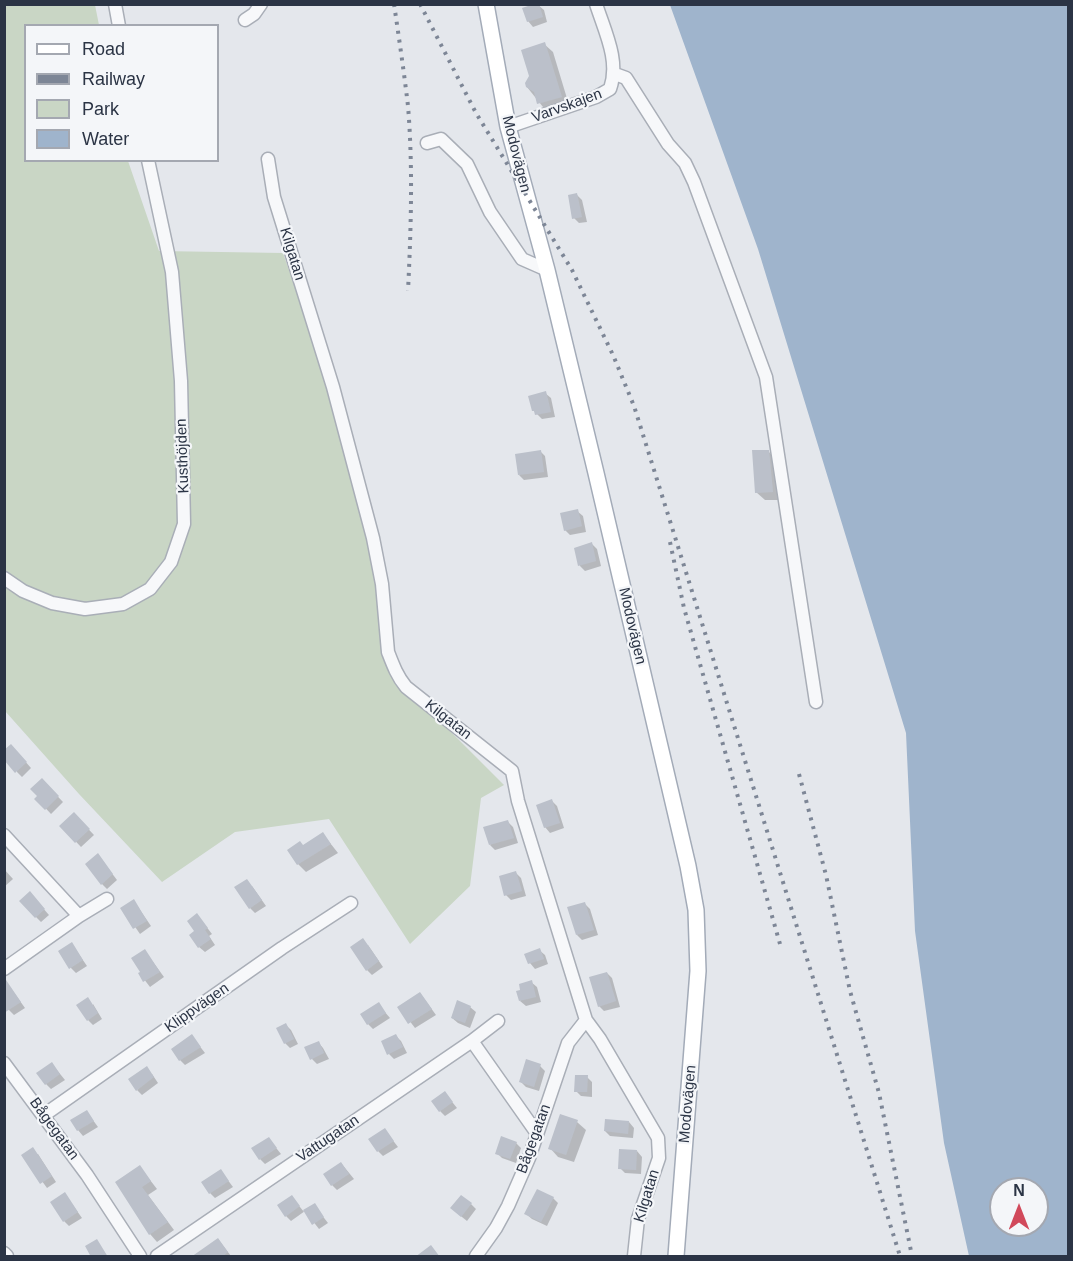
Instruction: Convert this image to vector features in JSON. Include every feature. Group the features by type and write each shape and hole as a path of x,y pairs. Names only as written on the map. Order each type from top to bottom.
{"main road":[{"name":"Modovägen","path":"486,4 508,127 547,270 688,866 696,910 697,983 676,1257"}],"street":[{"path":"115,4 119,24"},
{"path":"245,20 254,14 261,4"},
{"name":"Varvskajen","path":"508,127 604,94 610,89 615,74 612,55 596,4"},
{"path":"615,74 626,78 668,144 685,163 766,376 816,702"},
{"path":"427,143 441,139 467,164 490,212 522,260 547,270"},
{"name":"Kilgatan","path":"268,159 274,197 333,387 374,538 382,584 388,652 399,679 406,687 512,771 518,801 586,1020 600,1039 658,1138 658,1158 638,1219 634,1257"},
{"name":"Kusthöjden","path":"4,578 23,591 52,603 84,609 123,604 150,589 171,562 184,524 181,381 172,272 148,162"},
{"path":"4,835 79,916"},
{"path":"4,969 107,898"},
{"name":"Klippvägen","path":"44,1115 351,903"},
{"name":"Bågegatan","path":"476,1257 508,1206 529,1158 568,1043 586,1020"},
{"name":"Vattugatan","path":"157,1257 498,1021"},
{"path":"472,1041 536,1132"},
{"name":"Bågegatan","path":"4,1063 87,1175 140,1257"},
{"path":"4,1253 7,1257"}],"green space":[{"path":"4,5 95,5 99,24 24,24 24,162 128,162 159,251 283,253 313,339 373,538 388,652 406,687 504,785 481,798 470,886 410,944 329,819 235,832 162,882 5,711"}],"water":[{"path":"670,5 1068,5 1068,1256 969,1256 944,1143 915,931 906,733 758,249"}],"building":[{"path":"539,4 543,17 527,22 522,8"},
{"path":"545,42 562,97 537,104 534,92 526,87 525,83 529,76 521,50"},
{"path":"577,193 582,217 572,219 568,195"},
{"path":"546,391 551,412 535,415 528,396"},
{"path":"541,450 544,472 518,475 515,454"},
{"path":"752,450 769,450 773,492 755,493"},
{"path":"578,509 582,526 564,531 560,513"},
{"path":"592,542 596,561 578,566 574,548"},
{"path":"11,744 27,762 15,773 4,760 4,750"},
{"path":"42,778 59,796 45,810 34,799 37,796 30,789"},
{"path":"552,799 560,823 544,828 536,805"},
{"path":"74,812 90,829 75,843 59,826"},
{"path":"508,820 514,838 489,845 483,827"},
{"path":"323,832 331,844 297,865 287,850 300,841 303,845"},
{"path":"98,853 113,874 101,885 85,864"},
{"path":"516,871 522,891 504,896 499,876"},
{"path":"247,879 262,900 249,909 234,887"},
{"path":"30,891 45,909 35,918 19,901"},
{"path":"134,899 147,921 133,929 120,908"},
{"path":"585,902 594,930 576,935 567,907"},
{"path":"197,913 208,928 205,930 211,939 198,948 189,935 194,931 187,921"},
{"path":"363,938 379,961 366,971 350,947"},
{"path":"72,942 83,960 69,969 58,951"},
{"path":"540,948 544,959 528,964 524,954"},
{"path":"145,949 160,972 143,982 131,958"},
{"path":"607,972 616,1001 598,1007 589,977"},
{"path":"4,977 21,1002 4,1013"},
{"path":"532,980 536,997 519,1001 516,991 520,990 519,984"},
{"path":"420,992 432,1009 408,1024 397,1007"},
{"path":"88,997 98,1013 87,1021 76,1005"},
{"path":"457,1000 471,1006 465,1023 451,1018"},
{"path":"379,1002 386,1013 367,1025 360,1014"},
{"path":"286,1023 294,1039 284,1044 276,1028"},
{"path":"192,1034 201,1047 179,1061 171,1049"},
{"path":"396,1034 403,1047 387,1055 381,1041"},
{"path":"319,1041 324,1053 310,1060 304,1047"},
{"path":"526,1059 541,1064 534,1087 519,1082"},
{"path":"52,1062 60,1074 45,1085 36,1073"},
{"path":"147,1066 154,1077 136,1091 128,1079"},
{"path":"575,1075 588,1075 587,1092 574,1092"},
{"path":"445,1091 453,1102 439,1112 431,1101"},
{"path":"87,1110 94,1121 77,1131 70,1120"},
{"path":"560,1114 578,1120 566,1155 548,1149"},
{"path":"605,1119 629,1121 628,1134 604,1131"},
{"path":"385,1128 394,1141 377,1152 368,1139"},
{"path":"501,1136 517,1142 510,1159 495,1154"},
{"path":"269,1137 277,1148 259,1160 251,1148"},
{"path":"33,1147 52,1176 40,1184 21,1155"},
{"path":"619,1149 637,1150 636,1170 618,1169"},
{"path":"341,1162 349,1174 331,1186 323,1174"},
{"path":"140,1165 151,1181 142,1187 168,1222 149,1235 115,1182"},
{"path":"221,1169 229,1181 209,1194 201,1182"},
{"path":"537,1189 554,1197 541,1222 524,1214"},
{"path":"65,1192 78,1212 63,1222 50,1202"},
{"path":"292,1195 300,1206 285,1217 277,1205"},
{"path":"461,1195 472,1203 461,1217 450,1208"},
{"path":"315,1203 324,1217 312,1225 303,1210"},
{"path":"218,1238 228,1252 222,1257 191,1257"},
{"path":"97,1239 108,1257 91,1257 85,1246"},
{"path":"431,1245 440,1257 415,1257"}],"railway":[{"path":"394,4 410,129 411,198 408,291"},
{"path":"420,4 476,113 572,270 613,355 634,406 900,1256"},
{"path":"670,542 684,608 780,944"},
{"path":"799,774 826,875 850,991 879,1093 912,1256"}]}
